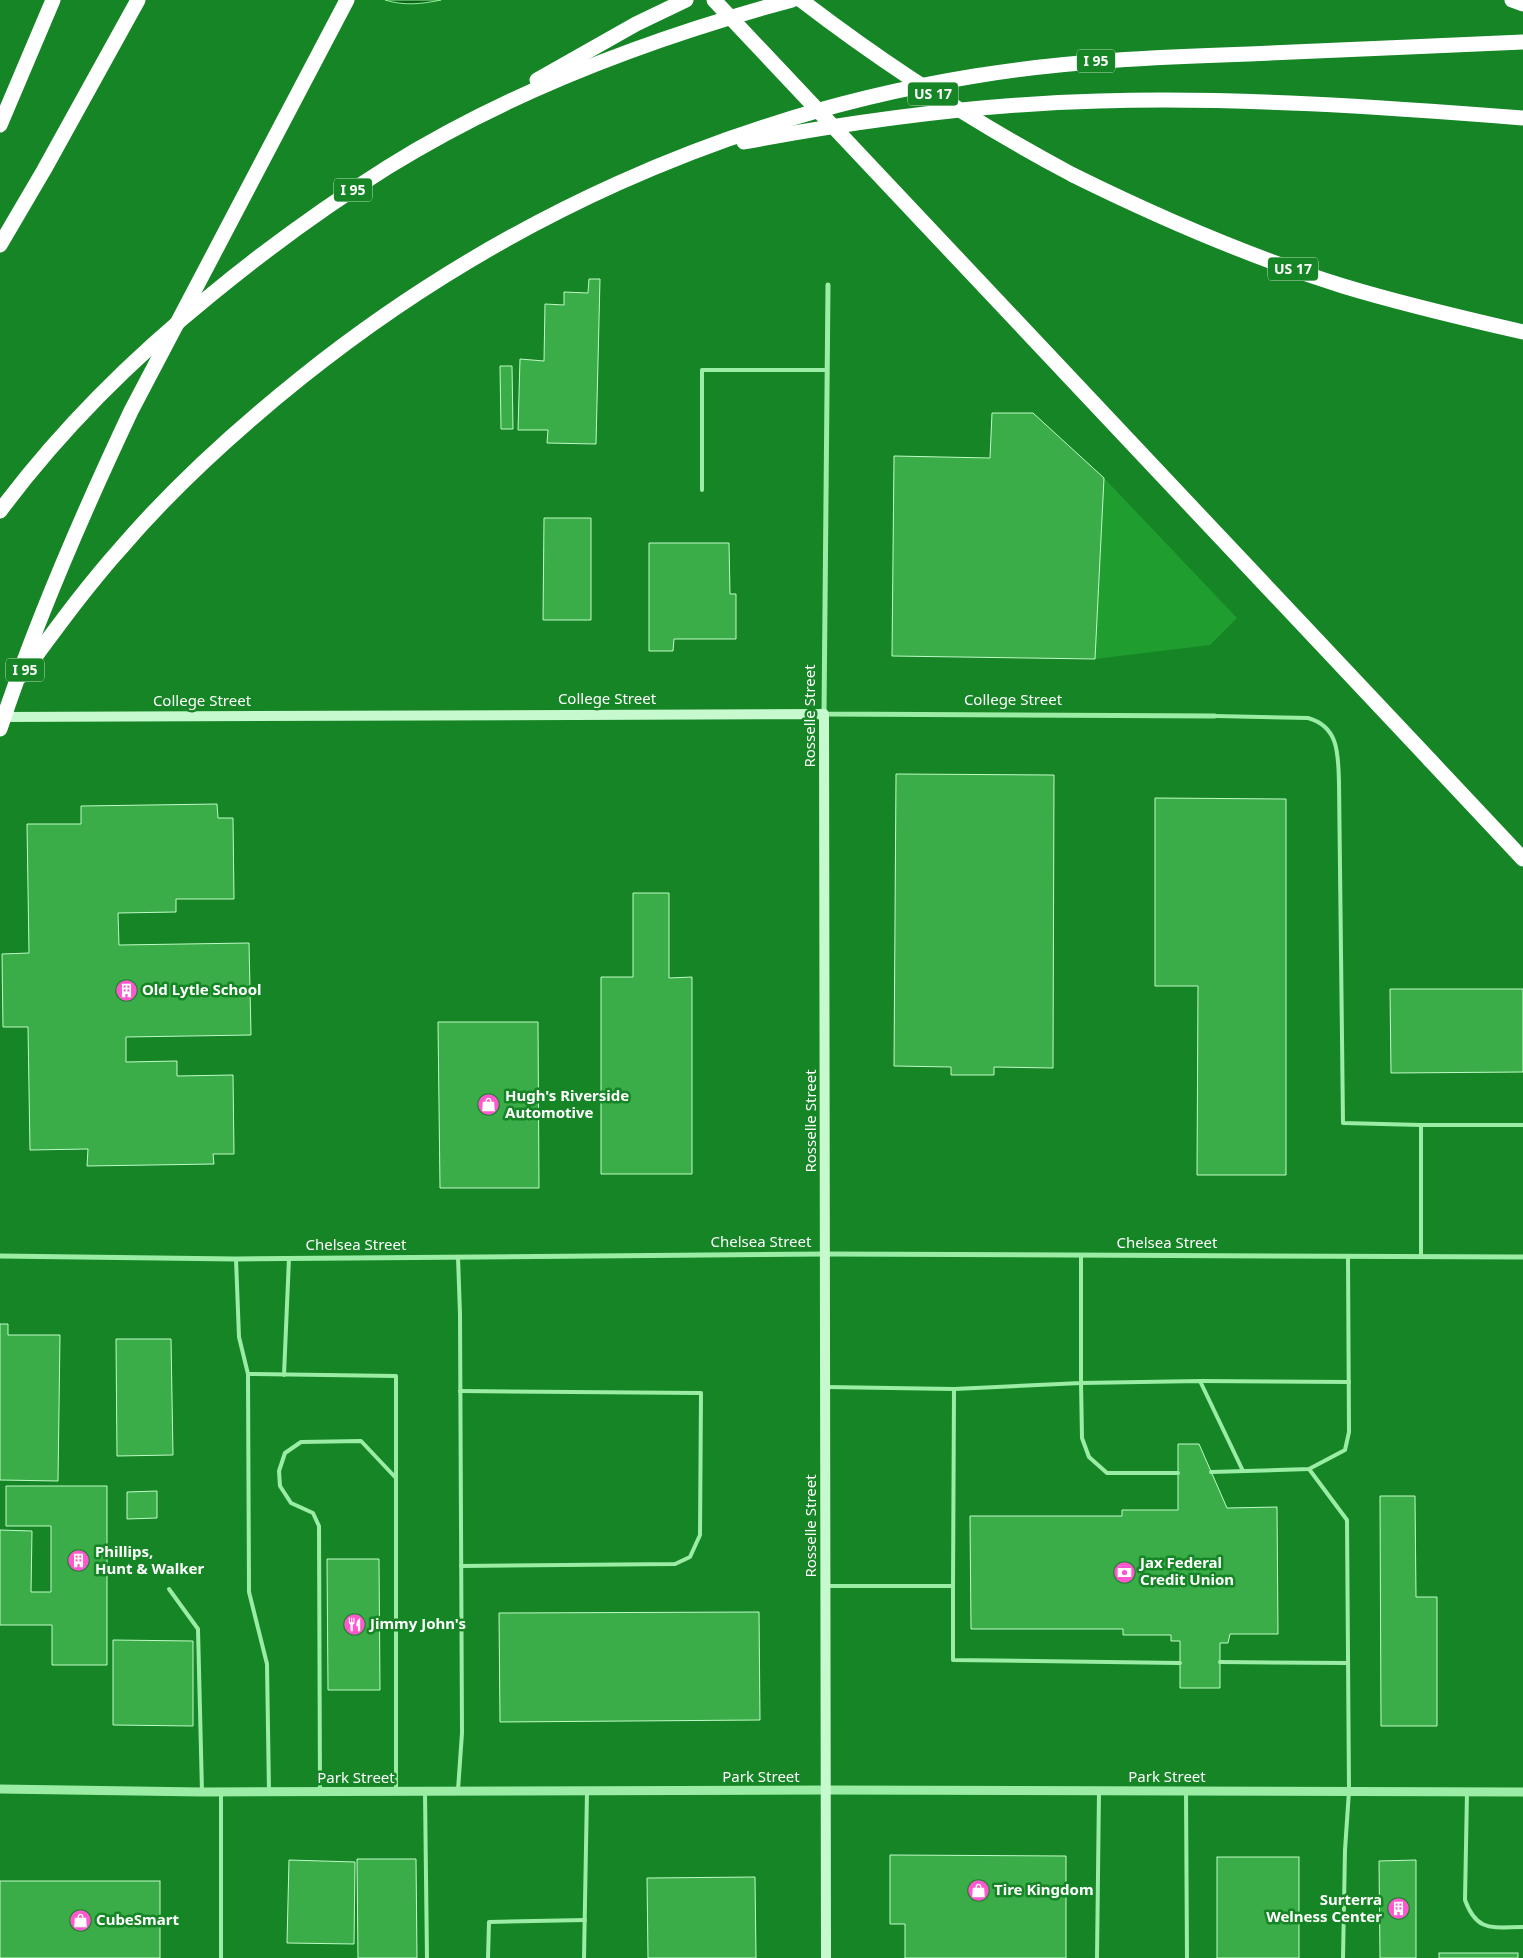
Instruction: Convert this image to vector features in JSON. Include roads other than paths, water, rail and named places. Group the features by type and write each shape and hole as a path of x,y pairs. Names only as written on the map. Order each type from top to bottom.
{"highway":[{"path":"0,125 53,0"},
{"path":"0,245 44,170 138,0"},
{"path":"0,729 52,588 131,411 347,0"},
{"path":"444,135 577,56 636,24 686,0"},
{"path":"714,0 1523,859"},
{"name":"I 95","path":"0,511 78,417 120,374 171,327 285,236 389,167 444,135 557,80 677,34 792,0"},
{"name":"US 17","path":"801,0 882,60 990,129 1073,175 1159,217 1278,264 1341,286 1398,302 1523,332"},
{"path":"1512,0 1523,4"},
{"name":"I 95","path":"0,706 51,634 120,548 204,461 260,411 357,335 415,294 526,227 582,199 682,156 764,127 862,99 965,78 1027,68 1082,62 1523,42"},
{"path":"682,156 745,141 868,122 1049,103 1100,101 1259,102 1523,118"}],"main road":[{"name":"College Street","path":"0,716 824,714"},
{"name":"Rosselle Street","path":"824,714 826,1958"}],"street":[{"name":"Rosselle Street","path":"824,714 828,284"},
{"name":"College Street","path":"824,714 1215,716"},
{"name":"Chelsea Street","path":"0,1256 236,1259 826,1254 1523,1257"},
{"name":"Park Street","path":"0,1789 202,1792 826,1790 1523,1792"}],"lane":[{"path":"702,490 702,370 827,370"},
{"path":"1215,716 1308,718 1327,726 1332,734 1339,761 1343,1123 1523,1125"},
{"path":"1421,1125 1421,1256"},
{"path":"1081,1256 1082,1438 1089,1457 1107,1474 1178,1473"},
{"path":"1211,1472 1309,1469 1345,1450 1349,1432 1348,1256"},
{"path":"458,1257 462,1734 458,1792"},
{"path":"284,1375 289,1258"},
{"path":"236,1259 239,1337 248,1374 249,1592 267,1664 269,1792"},
{"path":"248,1374 396,1376 396,1791"},
{"path":"826,1387 954,1388 1200,1381 1348,1382"},
{"path":"1200,1381 1243,1471"},
{"path":"954,1388 953,1660 1180,1663"},
{"path":"460,1391 701,1393 700,1535 690,1557 675,1564 461,1566"},
{"path":"320,1792 319,1526 313,1514 291,1503 280,1486 279,1471 285,1453 301,1442 361,1441 395,1477"},
{"path":"1309,1469 1347,1520 1349,1791 1345,1850 1343,1958"},
{"path":"826,1586 953,1586"},
{"path":"169,1589 198,1629 202,1792"},
{"path":"1220,1662 1347,1663"},
{"path":"1098,1958 1099,1791"},
{"path":"1186,1791 1187,1958"},
{"path":"220,1958 222,1792"},
{"path":"425,1792 427,1958"},
{"path":"584,1958 587,1792"},
{"path":"1467,1792 1465,1900 1470,1912 1480,1924 1496,1927 1523,1927"},
{"path":"488,1958 488,1922 585,1920"}],"place":[{"name":"Old Lytle School","path":"126,990"},
{"name":"Hugh's Riverside Automotive","path":"489,1105"},
{"name":"Phillips, Hunt & Walker","path":"79,1561"},
{"name":"Jax Federal Credit Union","path":"1124,1572"},
{"name":"Jimmy John's","path":"354,1624"},
{"name":"Tire Kingdom","path":"978,1890"},
{"name":"Surterra Welness Center","path":"1398,1909"},
{"name":"CubeSmart","path":"80,1920"}]}
